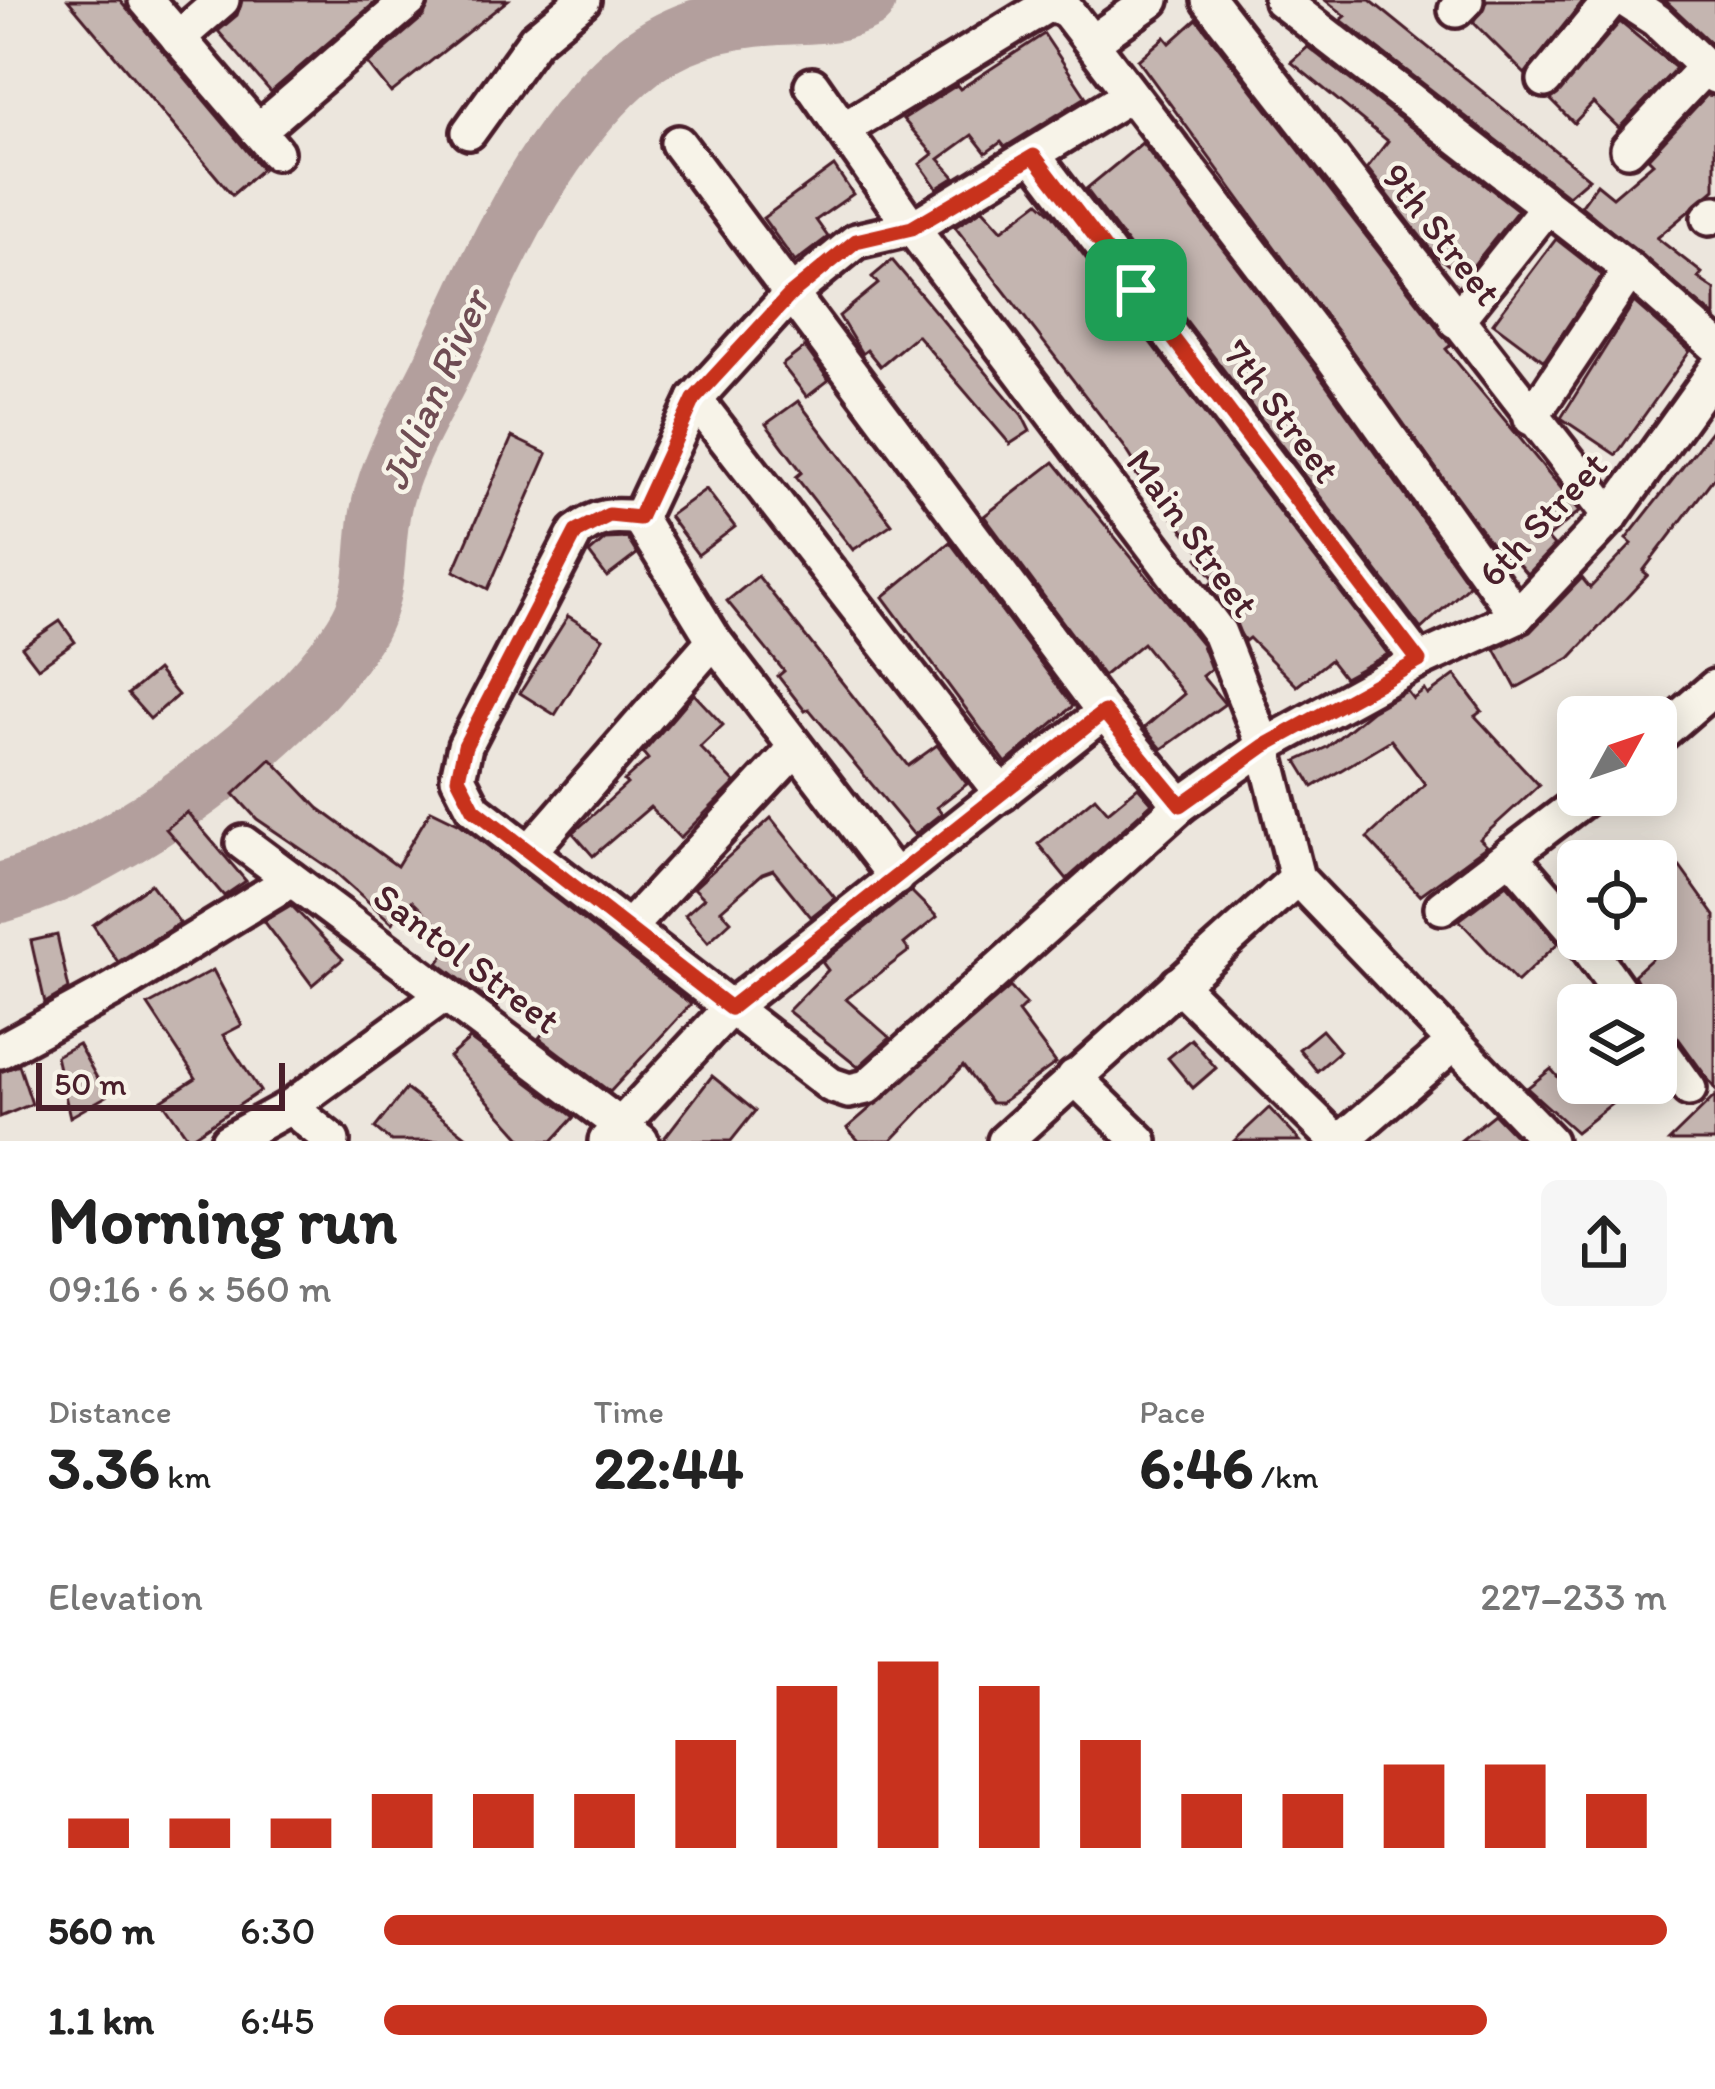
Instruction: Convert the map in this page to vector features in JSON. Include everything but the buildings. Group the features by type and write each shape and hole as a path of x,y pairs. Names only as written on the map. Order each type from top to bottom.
{"street":[{"path":"146,0 267,141 410,0"},
{"path":"178,38 222,0"},
{"path":"469,132 535,40 583,0"},
{"path":"1092,42 1152,0"},
{"name":"9th Street","path":"1209,0 1611,516"},
{"path":"1545,80 1611,0"},
{"path":"1625,0 1656,20 1710,72 1628,149"},
{"path":"844,129 1046,6 1056,4 1068,12 1330,354 1517,616"},
{"path":"1250,53 1292,9 1630,270 1715,345"},
{"name":"Main Street","path":"812,85 912,228 1220,633 1264,746 1297,878 1549,1141"},
{"path":"896,878 714,640 639,518 694,399 790,295 856,241 912,228 1130,94"},
{"path":"678,143 1104,712 1181,805"},
{"name":"7th Street","path":"1034,156 1419,661"},
{"path":"1456,321 1546,207"},
{"path":"1531,418 1630,270"},
{"name":"6th Street","path":"639,518 609,515 576,532 465,746 458,778 474,809 831,1085 849,1091 867,1087 1181,805 1264,746 1419,661 1517,616 1611,516 1715,371"},
{"path":"694,399 1002,794"},
{"path":"529,852 714,640"},
{"path":"1677,721 1713,693"},
{"path":"623,1136 730,1008 1104,712"},
{"path":"629,927 795,749"},
{"path":"1442,907 1561,816"},
{"name":"Santol Street","path":"243,843 445,994 623,1136"},
{"path":"1510,855 1557,909"},
{"path":"1005,1141 1297,878"},
{"path":"0,1051 112,990 291,880"},
{"path":"1178,985 1339,1141 1454,1042"},
{"path":"229,1141 290,1107 445,994"},
{"path":"1677,1072 1689,1089"},
{"path":"1074,1077 1140,1141"},
{"path":"290,1107 332,1141"}],"waterway":[{"name":"Julian River","path":"0,893 46,877 148,822 249,747 331,665 366,609 381,509 403,445 520,209 596,101 644,56 698,29 757,17 834,11 866,0"}],"route":[{"path":"1034,156 1136,290 1419,661 1264,746 1181,805 1104,712 730,1008 474,809 458,778 465,746 576,532 592,519 609,515 639,518 694,399 790,295 856,241 912,228 1034,156"}]}
